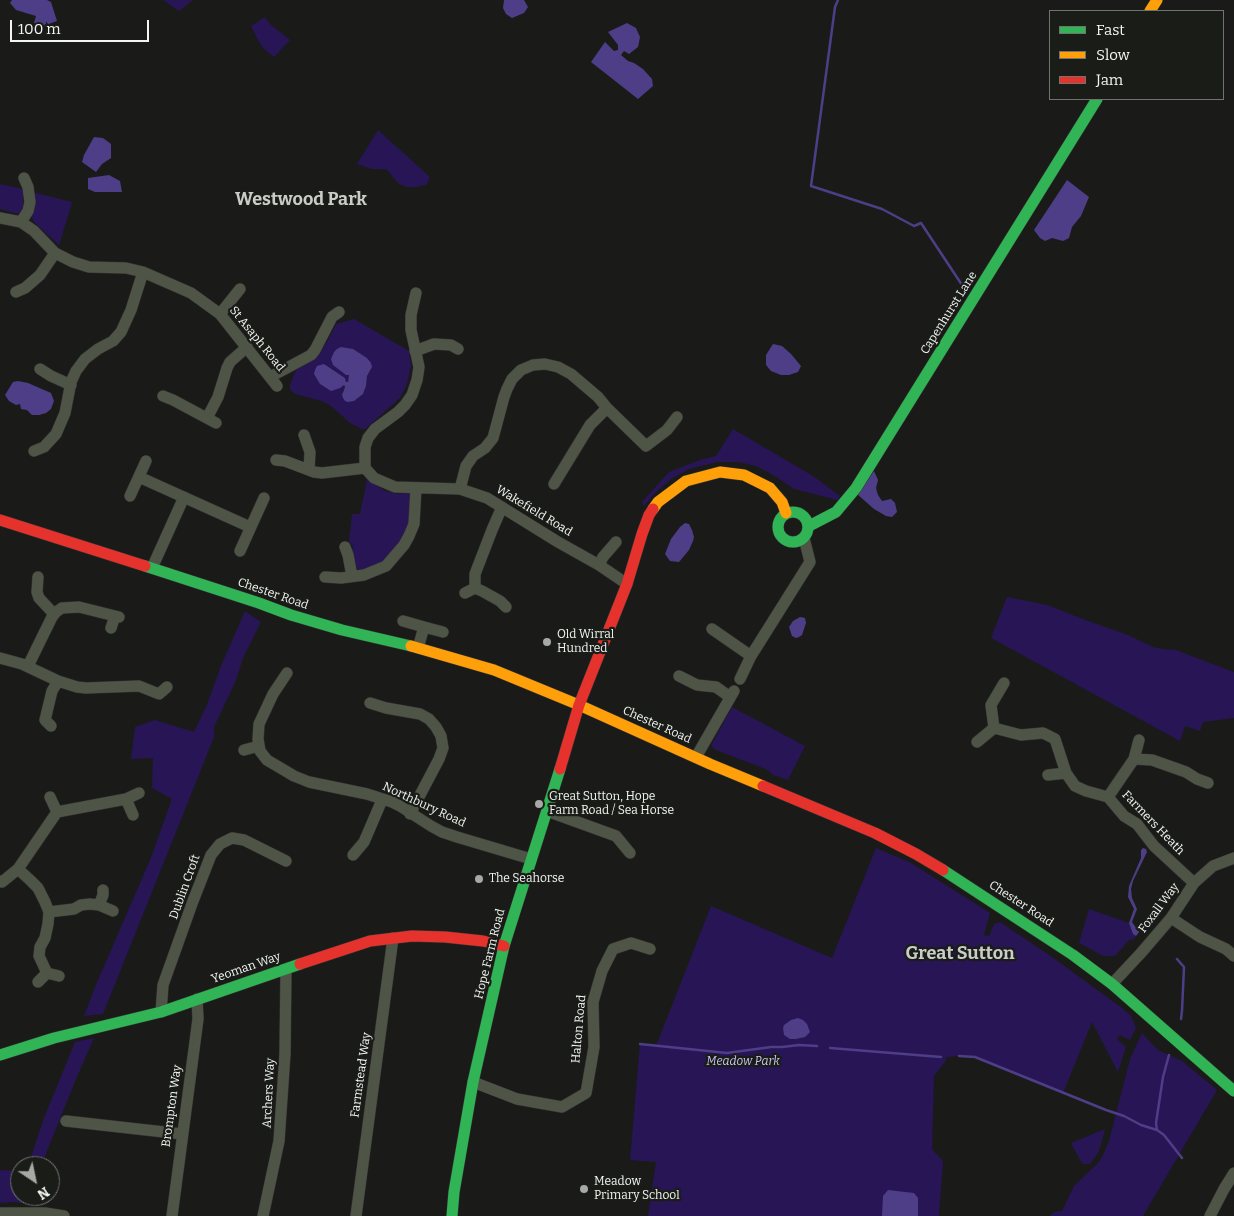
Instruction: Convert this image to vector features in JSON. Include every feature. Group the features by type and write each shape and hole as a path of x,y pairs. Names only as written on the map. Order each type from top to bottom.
{"street":[{"name":"Capenhurst Lane","path":"809,526 836,512 856,488 1096,100"},
{"path":"21,222 28,211 30,202 29,183"},
{"name":"St Asaph Road","path":"0,218 21,222 34,231 55,252 73,262 89,267 126,268 143,272 191,293 220,314 274,382 311,355 332,313"},
{"path":"24,293 40,275 55,252"},
{"path":"34,451 44,447 56,434 66,413 70,385 76,371 85,359 113,342 121,332 131,310 143,272"},
{"path":"220,314 240,289"},
{"path":"276,460 322,473 365,468 365,447 368,438 375,429 405,405 412,395 417,380 419,367 411,330 411,315 416,293"},
{"path":"415,351 434,344 454,344"},
{"path":"174,387 166,397 211,421 227,368 230,362 247,348"},
{"path":"460,489 466,466 473,456 485,448 493,438 507,388 512,379 521,370 533,365 545,364 558,367 571,374 598,397 646,446 667,430 677,417"},
{"path":"40,368 51,376 70,385"},
{"path":"554,484 590,425 607,408"},
{"path":"304,435 310,452 309,470"},
{"path":"130,496 146,461"},
{"name":"Wakefield Road","path":"365,468 374,478 395,487 460,489 487,498 599,565 627,584"},
{"name":"Hope Farm Road","path":"452,1216 454,1192 474,1082 504,946 579,705 627,584 649,515 658,502 686,481 720,472 744,475 770,488 782,502 786,513"},
{"path":"139,477 250,527"},
{"path":"325,577 341,578 364,575 386,566 410,536 414,524 416,488"},
{"path":"152,568 184,497"},
{"path":"240,551 264,498"},
{"path":"502,507 470,590 482,591 500,601 506,607"},
{"path":"791,511 805,516 809,526 804,538 792,542 786,540 779,532 778,527 786,513 791,511"},
{"name":"Chester Road","path":"0,520 152,568 291,615 494,670 875,832 956,878 1074,955 1112,984 1234,1091"},
{"path":"740,678 751,656 810,562 804,538"},
{"path":"599,565 603,557 616,542"},
{"path":"345,547 352,576"},
{"path":"38,577 37,592 39,598 54,614"},
{"path":"28,666 48,624 54,614 62,608 80,607 117,616 111,628"},
{"path":"403,621 443,632"},
{"path":"418,648 424,627"},
{"path":"712,629 751,656"},
{"path":"0,658 28,666 58,681 86,688 139,686 162,695"},
{"path":"244,750 259,746 259,724 268,704 280,694 287,673"},
{"path":"679,676 697,684 716,687 732,694 696,757"},
{"path":"44,723 52,691 58,681"},
{"path":"977,742 994,728 991,705 1004,683"},
{"path":"370,703 420,714 429,719 441,736 442,748 439,759 410,814"},
{"name":"Farmers Heath","path":"994,728 1021,735 1043,733 1055,739 1066,773 1075,786 1108,797 1124,816 1137,824 1154,846 1194,884"},
{"path":"1108,797 1134,759 1139,740"},
{"name":"Northbury Road","path":"259,746 260,751 267,760 294,776 309,782 367,794 392,802 431,826 457,837 531,859"},
{"path":"1134,759 1152,760 1188,768 1197,779 1208,783"},
{"path":"1048,775 1066,773"},
{"path":"0,882 18,869 56,812 126,799 140,793"},
{"path":"50,797 56,812"},
{"path":"126,799 133,815"},
{"path":"353,855 367,847 382,800"},
{"path":"547,811 616,836 630,853"},
{"name":"Dublin Croft","path":"161,1012 163,985 211,856 220,844 232,838 244,840 286,861"},
{"name":"Foxall Way","path":"1112,984 1171,918 1194,884 1213,866 1234,858"},
{"path":"18,869 38,888 49,912 45,938 40,947 39,956 48,972 59,976"},
{"path":"99,905 103,890"},
{"path":"49,912 74,909 81,905 99,905 113,911"},
{"path":"1171,918 1200,937 1226,949 1234,956"},
{"name":"Yeoman Way","path":"0,1055 54,1038 161,1012 370,941 412,936 445,937 483,941 504,946"},
{"name":"Farmstead Way","path":"356,1216 393,938"},
{"name":"Halton Road","path":"474,1082 517,1099 562,1107 586,1093 594,1047 593,1002 602,971 613,949 631,943 650,948"},
{"name":"Archers Way","path":"263,1216 280,1141 285,1054 286,969"},
{"path":"38,982 48,972"},
{"name":"Brompton Way","path":"172,1216 198,1019 197,999"},
{"path":"73,1118 182,1134"},
{"path":"1210,1216 1234,1173"},
{"path":"1224,1189 1234,1196"},
{"path":"0,1213 45,1213 64,1216"}],"green space":[{"path":"163,0 193,0 179,11"},
{"path":"265,17 270,24 290,40 274,57 264,49 251,26"},
{"path":"378,130 430,177 426,185 407,187 399,184 386,169 372,169 357,164"},
{"path":"0,184 23,189 23,206 18,214 0,209"},
{"path":"32,192 72,202 59,245 30,216"},
{"path":"354,319 409,351 411,366 407,384 400,398 364,430 350,423 331,406 322,401 295,394 290,389 290,384 296,370 314,360 322,350 336,324","holes":["337,349 353,349 367,358 371,369 367,376 363,394 354,401 342,392 345,387 344,385 324,364 345,378 346,383 348,382 350,375 332,357"]},
{"path":"733,429 813,476 840,496 838,500 794,489 756,466 739,462 717,462 689,469 671,479 644,506 642,502 669,472 716,456"},
{"path":"367,480 385,491 398,494 411,493 409,522 401,542 391,555 378,566 363,572 357,568 352,551 353,546 349,542 352,514 360,514"},
{"path":"1007,597 1047,605 1128,635 1153,647 1176,650 1234,672 1234,718 1203,722 1200,731 1185,726 1180,741 991,638"},
{"path":"245,611 261,622 243,658 236,680 214,727 214,737 103,1014 84,1016 150,860 172,799 152,788 153,758 131,759 135,727 155,720 194,732"},
{"path":"732,707 805,746 788,780 773,775 768,770 716,750 711,746"},
{"name":"Meadow Park","path":"876,848 911,863 990,913 984,935 989,936 994,924 1000,922 1052,957 1131,1016 1136,1028 1130,1040 1120,1035 1117,1039 1126,1047 1118,1072 1092,1022 1063,1093 975,1057 947,1057 934,1076 932,1149 943,1161 939,1216 648,1216 656,1162 630,1160 640,1044 656,1046 711,906 832,958"},
{"path":"1089,909 1129,923 1133,934 1136,936 1133,940 1130,939 1115,956 1103,956 1079,943"},
{"path":"1142,1033 1158,1050 1182,1061 1217,1090 1143,1216 1050,1216 1054,1212 1062,1211 1074,1186 1099,1162 1104,1153 1109,1141 1130,1059"},
{"path":"94,1038 45,1156 31,1156 44,1118 75,1042"},
{"path":"1105,1129 1098,1153 1090,1164 1083,1164 1071,1143"},
{"path":"0,1170 10,1170 10,1202 0,1203"}],"shaded area":[{"path":"12,0 47,0 51,2 57,21 43,26 34,23 36,16 16,10 10,3"},
{"path":"504,0 524,0 528,7 524,13 512,18 506,14 503,8"},
{"path":"627,23 636,28 640,37 638,47 629,54 624,51 621,55 643,69 652,79 653,86 638,99 591,62 605,42 614,51 618,50 618,45 608,32"},
{"path":"94,137 103,138 111,144 111,158 102,164 96,172 82,162"},
{"path":"109,175 120,181 122,192 95,192 88,189 88,178"},
{"path":"1067,180 1089,197 1081,216 1072,227 1069,238 1063,241 1052,238 1045,241 1034,230"},
{"path":"773,344 782,346 791,354 801,366 798,372 781,375 771,371 766,365 766,355"},
{"path":"341,347 353,349 367,358 372,367 367,376 363,394 354,401 348,402 343,398 344,385 331,391 320,384 314,374 317,366 324,364 348,382 349,375 346,375 333,365 331,359 334,352"},
{"path":"13,382 28,383 51,393 54,401 51,409 46,413 32,415 27,410 21,409 20,404 16,405 9,401 5,395"},
{"path":"874,471 878,480 876,488 878,495 882,501 891,499 895,503 897,512 892,517 886,516 874,509 857,494"},
{"path":"685,523 689,524 692,530 693,541 689,550 679,562 670,561 665,554 671,539"},
{"path":"800,617 805,618 806,623 802,635 796,638 792,636 789,627 793,621"},
{"path":"1143,848 1147,852 1131,889 1132,898 1137,909 1132,922 1139,932 1136,936 1133,934 1129,923 1134,909 1128,897 1129,886 1141,858 1141,850"},
{"path":"798,1018 807,1024 810,1032 805,1037 790,1039 784,1035 784,1025"},
{"path":"888,1190 914,1193 918,1198 918,1216 882,1216 883,1196"}],"waterway":[{"path":"838,0 835,7 811,186 882,209 914,226 921,223 962,285"},
{"path":"1177,959 1184,967 1181,1019"},
{"path":"640,1044 727,1053 771,1047 817,1046"},
{"path":"830,1048 941,1057"},
{"path":"1157,1130 1156,1123 1163,1077 1169,1055"},
{"path":"959,1056 975,1057 1157,1130 1164,1135 1182,1158"}],"traffic: fast":[{"path":"809,526 836,512 856,488 1096,100"},
{"path":"793,512 804,516 808,527 804,538 793,542 782,538 778,527 782,516 793,512"},
{"path":"145,566 291,615 342,630 411,646"},
{"path":"452,1216 454,1192 473,1082 504,946 560,769"},
{"path":"943,870 1073,955 1112,984 1234,1091"},
{"path":"0,1055 54,1038 161,1012 300,964"}],"traffic: slow":[{"path":"1151,10 1157,0"},
{"path":"653,509 658,502 686,481 720,472 744,475 770,488 782,502 786,513"},
{"path":"411,646 494,670 579,705 763,786"}],"traffic: jam":[{"path":"560,769 579,705 627,584 642,534 653,509"},
{"path":"0,520 145,566"},
{"path":"763,786 875,833 943,870"},
{"path":"300,964 370,941 412,936 483,941 504,946"}],"place":[{"name":"Old Wirral Hundred","path":"547,642"},
{"name":"Great Sutton, Hope Farm Road / Sea Horse","path":"539,804"},
{"name":"The Seahorse","path":"479,879"},
{"name":"Meadow Primary School","path":"584,1189"}],"district":[{"name":"Westwood Park","path":"301,200"},
{"name":"Great Sutton","path":"960,954"}]}
